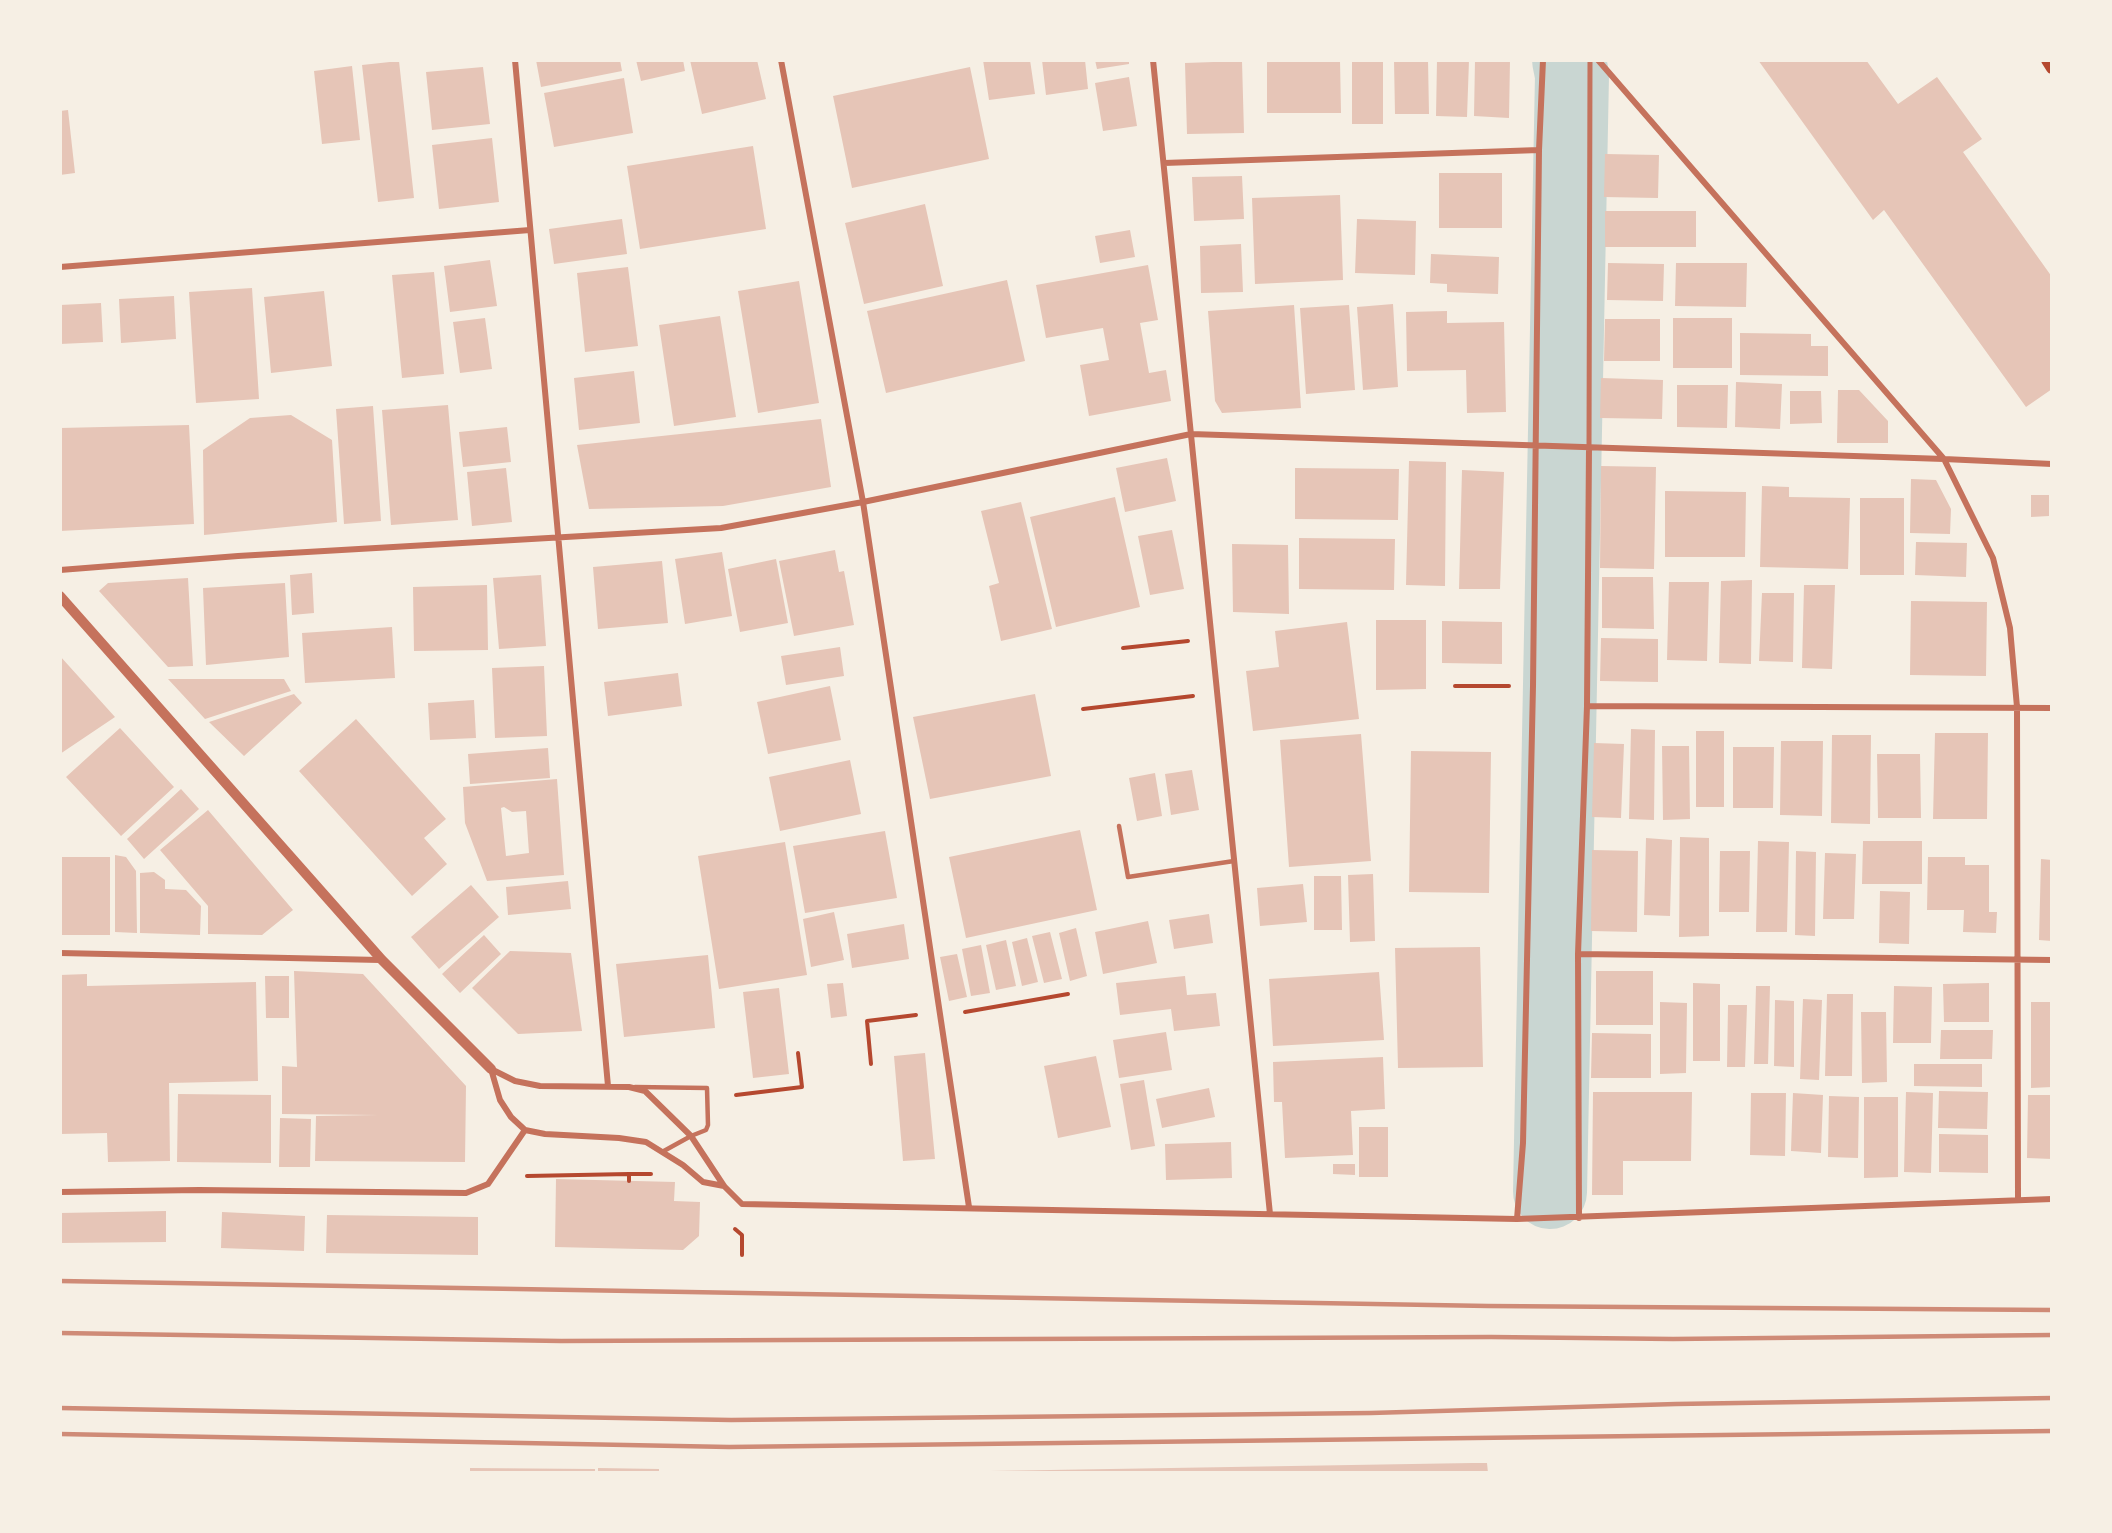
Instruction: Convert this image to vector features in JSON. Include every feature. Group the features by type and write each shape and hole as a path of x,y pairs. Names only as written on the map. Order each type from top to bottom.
{"main road":[{"path":"2047,60 2052,68"}],"street":[{"path":"515,60 608,1086"},
{"path":"781,60 863,502 969,1207"},
{"path":"1153,60 1270,1214"},
{"path":"1517,1219 1523,1143 1537,446 1539,150 1545,60"},
{"path":"1579,1218 1578,954 1587,706 1590,60"},
{"path":"1598,60 1944,459 1993,558 2010,628 2017,707 2018,1200"},
{"path":"1164,164 1539,150"},
{"path":"60,267 530,230"},
{"path":"60,570 238,556 720,528 863,502 1191,434 2052,464"},
{"path":"60,596 382,960 491,1069 515,1081 540,1086 608,1086 629,1087 645,1091 691,1136 724,1186 741,1204 1517,1219 2052,1199"},
{"path":"1587,706 2052,708"},
{"path":"60,953 382,960"},
{"path":"1578,954 2052,960"},
{"path":"491,1069 500,1100 511,1117 525,1130 545,1134 619,1138 646,1142 703,1182 724,1186"},
{"path":"60,1192 199,1190 466,1193 488,1184 525,1130"}],"lane":[{"path":"1119,826 1128,877 1234,861"},
{"path":"629,1087 707,1088 708,1125 706,1130 662,1152"}],"path":[{"path":"1123,648 1212,638"},
{"path":"1455,686 1533,686"},
{"path":"1083,709 1217,692"},
{"path":"871,1064 867,1021 940,1014 1068,994"},
{"path":"736,1095 802,1087 798,1053"},
{"path":"527,1176 629,1173"}],"building":[{"path":"536,60 620,60 622,71 541,87"},
{"path":"636,60 683,60 685,71 641,81"},
{"path":"690,60 757,60 766,99 702,114"},
{"path":"983,60 1030,60 1035,94 989,100"},
{"path":"1042,60 1085,60 1088,89 1046,95"},
{"path":"1095,60 1129,60 1129,64 1097,69"},
{"path":"1267,60 1340,60 1341,113 1267,113"},
{"path":"1352,60 1383,60 1383,124 1352,124"},
{"path":"1394,60 1428,60 1429,114 1395,114"},
{"path":"1437,60 1469,60 1467,117 1436,116"},
{"path":"1475,60 1510,60 1509,118 1474,116"},
{"path":"1758,60 1866,60 1898,104 1937,77 1982,139 1963,152 2052,277 2052,389 2026,407 1884,210 1873,220"},
{"path":"399,61 414,198 378,202 362,65"},
{"path":"1242,61 1244,133 1187,134 1185,63"},
{"path":"352,66 360,140 322,144 314,71"},
{"path":"483,67 490,124 432,130 426,72"},
{"path":"970,67 989,159 852,188 833,96"},
{"path":"1129,77 1137,126 1103,131 1095,83"},
{"path":"624,78 633,133 554,147 544,93"},
{"path":"68,110 75,173 60,175 60,111"},
{"path":"492,138 499,202 439,209 432,145"},
{"path":"753,146 766,229 640,249 627,166"},
{"path":"1605,154 1659,155 1658,198 1604,197"},
{"path":"1439,173 1502,173 1502,228 1439,228"},
{"path":"1242,176 1244,219 1194,221 1192,177"},
{"path":"1340,195 1343,280 1255,284 1252,198"},
{"path":"925,204 943,286 864,304 845,223"},
{"path":"1605,211 1696,211 1696,247 1605,247"},
{"path":"622,219 627,254 554,264 549,229"},
{"path":"1357,219 1416,221 1415,275 1355,273"},
{"path":"1130,230 1135,257 1100,263 1095,236"},
{"path":"1241,244 1243,292 1201,293 1200,246"},
{"path":"1431,254 1499,257 1498,294 1447,292 1447,284 1430,283"},
{"path":"490,260 497,306 450,312 444,266"},
{"path":"1608,263 1664,264 1663,301 1607,300"},
{"path":"1676,263 1747,263 1746,307 1675,306"},
{"path":"1148,265 1158,320 1140,323 1149,373 1166,370 1171,401 1089,416 1080,365 1109,360 1103,328 1046,338 1036,285"},
{"path":"628,267 638,346 585,352 577,273"},
{"path":"434,272 444,374 402,378 392,275"},
{"path":"1007,280 1025,361 886,393 867,311"},
{"path":"799,281 819,403 758,413 738,291"},
{"path":"252,288 259,399 196,403 189,292"},
{"path":"324,291 332,366 271,373 264,297"},
{"path":"174,296 176,339 121,343 119,299"},
{"path":"101,303 103,342 60,344 60,305"},
{"path":"1393,304 1398,387 1363,390 1357,307"},
{"path":"1294,305 1301,408 1222,413 1215,401 1208,311"},
{"path":"1349,305 1355,390 1306,394 1300,308"},
{"path":"1447,311 1447,323 1504,322 1506,412 1467,413 1466,370 1407,371 1406,312"},
{"path":"720,316 736,417 674,426 659,325"},
{"path":"485,318 492,369 460,373 453,322"},
{"path":"1673,318 1732,318 1732,368 1673,368"},
{"path":"1605,319 1660,319 1660,361 1604,361"},
{"path":"1740,333 1811,334 1811,346 1828,346 1828,376 1740,375"},
{"path":"634,371 640,423 579,430 574,378"},
{"path":"1601,378 1663,380 1662,419 1600,418"},
{"path":"1736,382 1782,384 1780,429 1735,427"},
{"path":"1677,385 1728,385 1727,428 1677,427"},
{"path":"1838,390 1859,390 1888,421 1888,443 1837,443"},
{"path":"1790,391 1821,391 1822,423 1790,424"},
{"path":"448,405 458,520 391,525 382,410"},
{"path":"373,406 381,521 344,524 336,409"},
{"path":"291,415 332,440 337,522 204,535 203,450 250,418"},
{"path":"821,419 831,487 723,506 589,509 577,445"},
{"path":"189,425 194,524 60,531 60,428"},
{"path":"507,427 511,462 463,467 459,432"},
{"path":"1167,458 1176,501 1125,512 1116,468"},
{"path":"1409,461 1446,462 1445,586 1406,585"},
{"path":"1601,466 1656,467 1654,569 1600,568"},
{"path":"506,468 512,522 472,526 467,472"},
{"path":"1295,468 1399,469 1398,520 1295,519"},
{"path":"1462,470 1504,472 1500,589 1459,589"},
{"path":"1911,479 1936,480 1951,509 1950,534 1910,533"},
{"path":"1762,486 1789,487 1789,497 1850,498 1848,569 1760,567"},
{"path":"1665,491 1746,492 1745,557 1665,557"},
{"path":"2031,495 2049,495 2049,516 2031,517"},
{"path":"1115,497 1140,607 1056,627 1030,517"},
{"path":"1860,498 1904,498 1904,575 1860,575"},
{"path":"1021,502 1052,629 1001,641 989,586 999,583 981,511"},
{"path":"1172,530 1184,589 1150,595 1138,536"},
{"path":"1299,538 1395,539 1394,590 1299,589"},
{"path":"1916,542 1967,543 1966,577 1915,575"},
{"path":"1232,544 1288,545 1289,614 1233,612"},
{"path":"835,550 839,572 844,571 854,625 794,636 779,561"},
{"path":"722,552 732,616 685,624 675,559"},
{"path":"776,559 788,623 740,632 728,569"},
{"path":"662,561 668,623 598,629 593,567"},
{"path":"312,573 314,613 292,615 290,575"},
{"path":"541,575 546,646 499,649 493,578"},
{"path":"1602,577 1653,577 1654,629 1602,628"},
{"path":"188,578 193,666 168,667 99,591 108,583"},
{"path":"1752,580 1751,664 1719,663 1721,581"},
{"path":"1669,582 1709,582 1707,661 1667,660"},
{"path":"285,583 289,657 206,665 203,588"},
{"path":"487,585 488,650 414,651 413,587"},
{"path":"1804,585 1835,585 1832,669 1802,668"},
{"path":"1762,593 1794,593 1793,662 1759,661"},
{"path":"1911,601 1987,602 1986,676 1910,675"},
{"path":"1376,620 1426,620 1426,689 1376,690"},
{"path":"1442,621 1502,622 1502,664 1442,663"},
{"path":"1347,622 1359,719 1253,731 1246,671 1279,667 1275,631"},
{"path":"392,627 395,678 305,683 302,633"},
{"path":"1601,638 1658,639 1658,682 1600,681"},
{"path":"840,647 844,676 786,685 781,656"},
{"path":"60,656 115,717 60,754"},
{"path":"544,666 547,736 495,738 492,668"},
{"path":"678,673 682,706 608,716 604,682"},
{"path":"168,679 284,679 291,691 205,719"},
{"path":"830,686 841,740 768,754 757,702"},
{"path":"294,694 302,703 244,756 209,722"},
{"path":"1035,694 1051,776 930,799 913,717"},
{"path":"474,700 476,738 430,740 428,703"},
{"path":"356,719 446,819 424,838 447,864 412,896 299,771"},
{"path":"120,728 174,787 121,836 66,777"},
{"path":"1631,729 1655,730 1654,820 1629,819"},
{"path":"1696,731 1724,731 1724,807 1696,807"},
{"path":"1935,733 1988,733 1987,819 1933,819"},
{"path":"1361,734 1371,861 1289,867 1280,740"},
{"path":"1832,735 1871,735 1870,824 1831,823"},
{"path":"1781,741 1823,741 1822,816 1780,815"},
{"path":"1594,743 1624,744 1621,818 1592,817"},
{"path":"1662,746 1689,746 1690,819 1663,820"},
{"path":"1733,747 1774,747 1773,808 1733,808"},
{"path":"548,748 550,778 470,784 468,754"},
{"path":"1411,751 1491,752 1489,893 1409,892"},
{"path":"1877,754 1920,754 1921,818 1878,818"},
{"path":"850,760 861,814 780,831 769,777"},
{"path":"1192,770 1199,810 1171,815 1165,774"},
{"path":"1155,773 1162,816 1137,821 1129,778"},
{"path":"557,779 564,875 487,881 465,823 463,787","holes":["504,807 512,812 526,811 529,853 506,856 501,808"]},
{"path":"181,789 199,809 144,859 127,839"},
{"path":"208,810 293,910 262,935 208,934 208,906 160,850"},
{"path":"1080,830 1097,910 966,938 949,857"},
{"path":"885,831 897,898 805,913 793,846"},
{"path":"1680,837 1709,838 1709,936 1679,937"},
{"path":"1646,838 1672,840 1670,916 1644,915"},
{"path":"1758,841 1789,842 1787,932 1756,932"},
{"path":"1863,841 1922,841 1922,884 1862,884"},
{"path":"785,842 807,975 719,989 698,856"},
{"path":"1592,850 1638,851 1637,932 1591,931"},
{"path":"1720,851 1750,851 1749,912 1719,912"},
{"path":"1796,851 1816,852 1815,936 1795,935"},
{"path":"1825,853 1856,854 1854,919 1823,919"},
{"path":"115,855 126,857 136,871 137,933 115,932"},
{"path":"60,857 110,857 110,935 60,935"},
{"path":"1928,857 1965,857 1965,865 1989,865 1989,912 1997,912 1996,933 1963,932 1964,910 1927,910"},
{"path":"2041,859 2052,860 2052,941 2039,940"},
{"path":"154,872 165,880 165,889 186,890 201,906 200,935 140,933 140,873"},
{"path":"1373,874 1375,941 1350,942 1348,875"},
{"path":"1314,876 1341,876 1342,930 1314,930"},
{"path":"568,881 571,909 508,915 506,887"},
{"path":"1303,884 1307,922 1260,926 1257,888"},
{"path":"471,885 499,917 439,969 411,937"},
{"path":"1880,891 1910,892 1909,944 1879,943"},
{"path":"834,912 844,960 811,967 803,919"},
{"path":"1209,914 1213,943 1174,949 1169,920"},
{"path":"1148,921 1157,963 1103,974 1095,932"},
{"path":"904,924 909,959 852,968 847,934"},
{"path":"1076,928 1087,976 1070,981 1059,933"},
{"path":"1050,932 1062,979 1044,983 1032,936"},
{"path":"484,935 501,954 460,993 442,974"},
{"path":"1027,938 1038,982 1022,986 1012,942"},
{"path":"1006,940 1016,986 996,990 986,945"},
{"path":"981,945 990,993 971,996 962,949"},
{"path":"1480,947 1483,1067 1398,1068 1395,948"},
{"path":"510,951 571,953 582,1031 518,1034 472,988"},
{"path":"957,954 967,997 949,1001 940,957"},
{"path":"708,955 715,1028 624,1037 616,964"},
{"path":"294,971 363,974 466,1086 465,1162 315,1161 316,1116 378,1115 282,1114 282,1066 297,1067"},
{"path":"1596,971 1653,971 1653,1025 1596,1025"},
{"path":"1379,972 1384,1040 1273,1046 1269,979"},
{"path":"87,974 87,986 256,982 258,1081 169,1083 170,1161 108,1162 107,1133 60,1134 60,975"},
{"path":"265,976 289,976 289,1018 266,1018"},
{"path":"1185,976 1187,995 1216,993 1220,1026 1174,1031 1171,1009 1120,1015 1116,983"},
{"path":"843,983 847,1016 831,1018 827,984"},
{"path":"1693,983 1720,984 1720,1061 1693,1061"},
{"path":"1989,983 1989,1022 1944,1022 1943,984"},
{"path":"1756,986 1770,986 1768,1064 1754,1064"},
{"path":"1894,986 1932,987 1931,1043 1893,1043"},
{"path":"779,988 789,1074 753,1078 743,992"},
{"path":"1827,994 1853,994 1852,1076 1825,1076"},
{"path":"1803,999 1822,1000 1819,1080 1800,1079"},
{"path":"1775,1000 1794,1001 1794,1067 1774,1066"},
{"path":"1660,1002 1687,1003 1686,1073 1660,1074"},
{"path":"2031,1002 2052,1002 2052,1087 2031,1088"},
{"path":"1728,1005 1747,1005 1745,1067 1727,1067"},
{"path":"1861,1012 1886,1012 1887,1082 1862,1083"},
{"path":"1941,1030 1993,1030 1992,1059 1940,1059"},
{"path":"1166,1032 1172,1070 1119,1078 1113,1040"},
{"path":"1592,1033 1651,1034 1651,1078 1591,1078"},
{"path":"925,1053 935,1159 903,1161 894,1056"},
{"path":"1096,1056 1111,1127 1058,1138 1044,1066"},
{"path":"1383,1057 1385,1109 1351,1111 1353,1155 1285,1158 1282,1102 1274,1102 1273,1062"},
{"path":"1914,1064 1982,1064 1982,1087 1914,1086"},
{"path":"1144,1080 1155,1146 1131,1150 1120,1084"},
{"path":"1209,1088 1215,1117 1162,1128 1156,1099"},
{"path":"1939,1091 1988,1092 1987,1129 1938,1128"},
{"path":"1593,1092 1692,1092 1691,1161 1623,1161 1623,1195 1592,1195"},
{"path":"1906,1092 1933,1093 1931,1173 1904,1172"},
{"path":"1751,1093 1786,1093 1785,1156 1750,1155"},
{"path":"1793,1093 1823,1095 1821,1153 1791,1151"},
{"path":"178,1094 271,1095 271,1163 177,1162"},
{"path":"2028,1095 2052,1095 2052,1159 2027,1158"},
{"path":"1829,1096 1859,1097 1858,1158 1828,1157"},
{"path":"1864,1097 1898,1097 1898,1177 1864,1178"},
{"path":"280,1118 311,1119 310,1167 279,1167"},
{"path":"1359,1127 1388,1127 1388,1177 1359,1177"},
{"path":"1939,1134 1988,1135 1988,1173 1939,1172"},
{"path":"1231,1142 1232,1178 1166,1180 1165,1144"},
{"path":"1333,1164 1355,1164 1355,1175 1333,1174"},
{"path":"556,1179 675,1182 674,1201 700,1202 699,1236 683,1250 555,1247"},
{"path":"166,1211 166,1242 60,1243 60,1213"},
{"path":"222,1212 305,1216 304,1251 221,1248"},
{"path":"327,1215 478,1217 478,1255 326,1253"},
{"path":"1487,1463 1488,1473 990,1473 990,1471"},
{"path":"470,1468 595,1469 595,1473 470,1473"},
{"path":"598,1468 659,1469 659,1473 598,1473"}],"waterway":[{"path":"1550,1192 1572,75 1569,60"}],"railway":[{"path":"60,1281 1488,1306 2052,1310"},
{"path":"60,1333 561,1341 1491,1337 1673,1339 2052,1335"},
{"path":"60,1408 731,1420 1371,1413 1676,1404 2052,1398"},
{"path":"60,1434 729,1447 2052,1431"}]}
